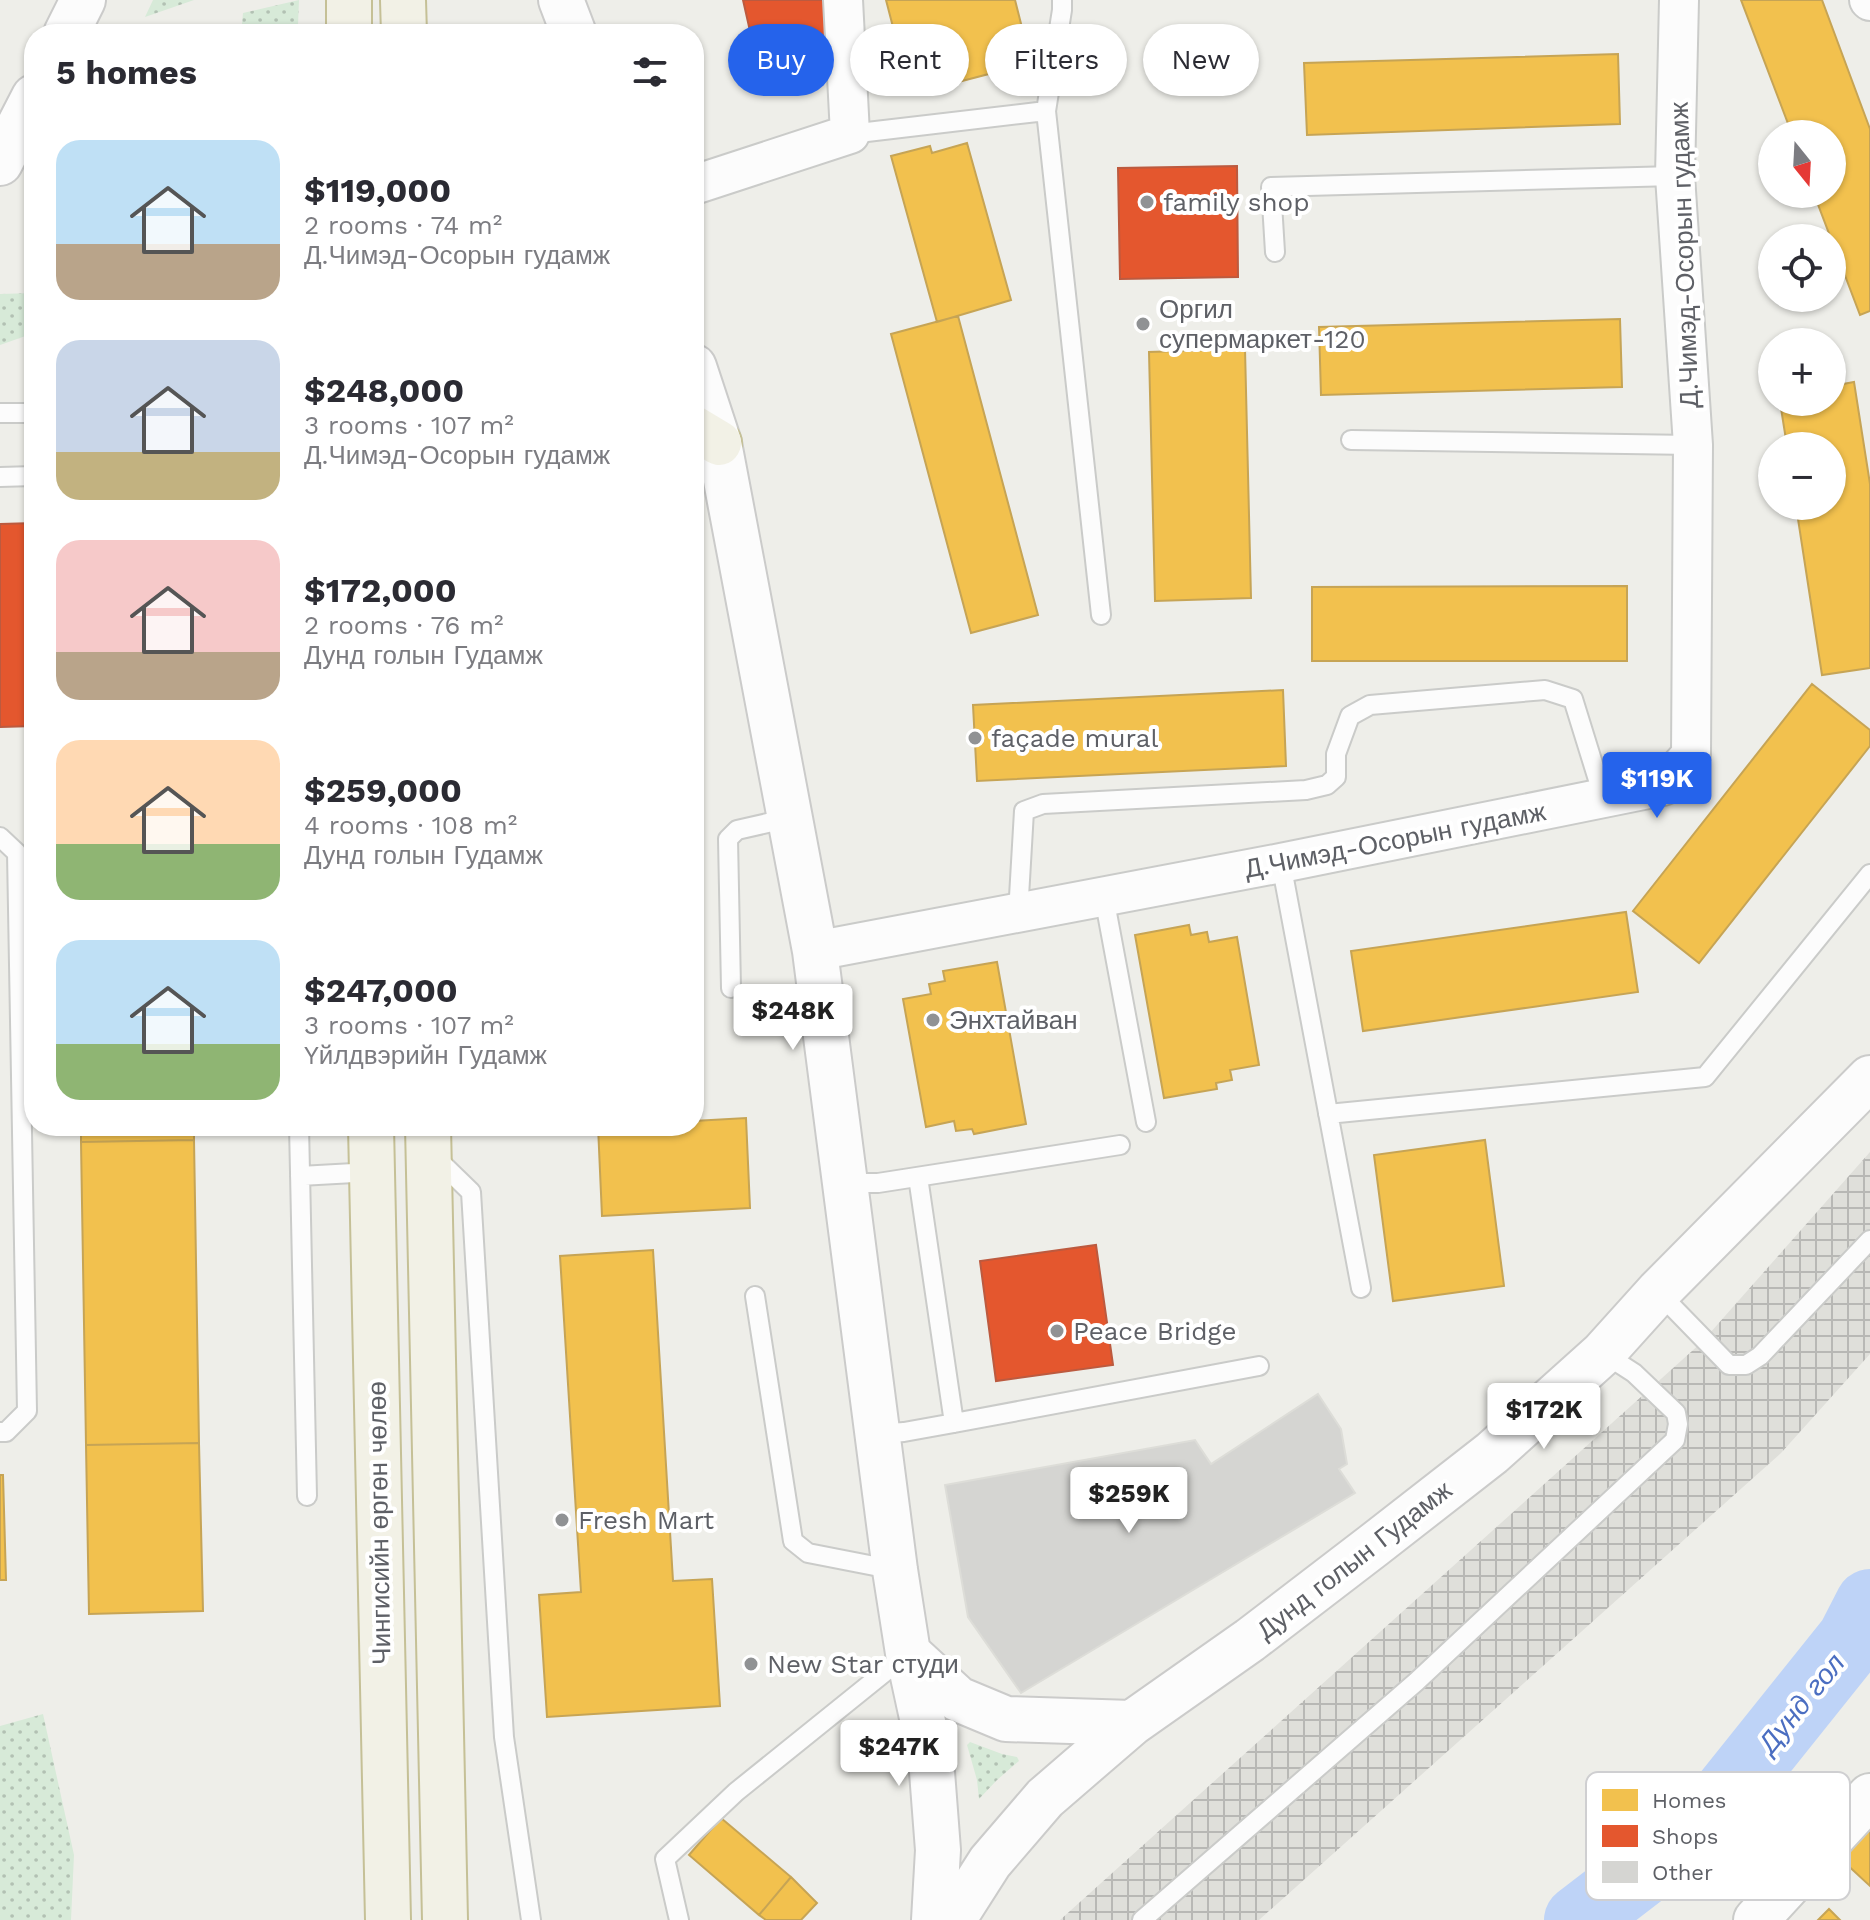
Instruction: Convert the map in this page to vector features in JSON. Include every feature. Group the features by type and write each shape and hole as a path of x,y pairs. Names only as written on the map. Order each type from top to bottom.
{"highway":[{"path":"349,0 349,24"},
{"path":"403,0 404,24"},
{"name":"Чингисийн өргөн чөлөө","path":"371,1136 388,1920"},
{"path":"428,1138 445,1920"}],"main road":[{"path":"71,24 83,0"},
{"path":"561,0 570,24"},
{"path":"0,163 24,116"},
{"path":"707,436 790,818 815,951 895,1570 908,1653 931,1759 938,1850 934,1920"},
{"name":"Дунд голын Гудамж","path":"953,1920 990,1862 1045,1798 1132,1723 1250,1640 1492,1453 1603,1353 1658,1292 1870,1078"},
{"path":"908,1653 958,1699 1006,1719 1132,1723"},
{"path":"1850,1818 1870,1796"},
{"path":"1756,1920 1774,1900"}],"street":[{"path":"704,182 850,134 843,0"},
{"name":"Д.Чимэд-Осорын гудамж","path":"815,951 1281,863 1663,786 1691,755 1693,445 1675,176 1679,0"}],"lane":[{"path":"1062,0 1046,111 1101,615"},
{"path":"850,134 1046,111"},
{"path":"1275,252 1271,187 1675,176"},
{"path":"0,413 24,413"},
{"path":"1351,440 1693,445"},
{"path":"0,477 24,476"},
{"path":"1018,914 1024,811 1043,804 1306,790 1327,785 1336,777 1336,754 1350,716 1370,705 1545,690 1573,699 1604,799"},
{"path":"731,988 728,839 737,830 790,818"},
{"path":"0,837 17,853 27,1411 6,1432 0,1432"},
{"path":"1281,863 1361,1288"},
{"path":"1328,1114 1705,1077 1870,874"},
{"path":"1104,897 1146,1122"},
{"path":"299,1136 307,1496"},
{"path":"428,1138 471,1192 504,1737 531,1920"},
{"path":"845,1183 878,1183 1120,1145"},
{"path":"300,1176 372,1172"},
{"path":"918,1177 954,1423"},
{"path":"1658,1292 1729,1365 1746,1365 1760,1356 1870,1240"},
{"path":"755,1296 793,1541 808,1553 895,1570"},
{"path":"1142,1920 1416,1682 1675,1440 1678,1424 1676,1413 1634,1373 1603,1353"},
{"path":"877,1434 904,1432 1259,1366"},
{"path":"679,1920 665,1859 736,1792 908,1653"}],"shaded area":[{"path":"1870,1152 1870,1354 1781,1453 1259,1920 1060,1920 1702,1342"}],"green space":[{"path":"153,0 194,0 145,17"},
{"path":"299,0 298,24 242,24 243,13"},
{"path":"24,293 24,337 0,345 0,294"},
{"path":"43,1714 74,1855 71,1920 0,1920 0,1726"},
{"path":"970,1742 1017,1757 1019,1761 979,1799 967,1745"}],"building: Homes":[{"path":"886,0 1015,0 1021,24 985,24 985,75 969,79 969,24 892,24"},
{"path":"1741,0 1822,0 1870,129 1870,311 1860,315 1846,278 1846,224 1825,224 1819,208 1846,208 1846,120 1787,120"},
{"path":"1618,54 1620,124 1307,135 1304,63"},
{"path":"967,143 1011,300 937,322 891,156 930,146 932,153"},
{"path":"958,316 1038,615 971,633 891,334"},
{"path":"1620,319 1622,387 1321,395 1319,327"},
{"path":"1245,349 1251,598 1155,601 1149,352"},
{"path":"1854,382 1870,484 1870,668 1822,675 1798,520 1846,520 1846,432 1785,432 1782,416 1846,416 1846,383"},
{"path":"1627,586 1627,661 1312,661 1312,587"},
{"path":"1812,684 1870,730 1870,746 1699,963 1633,911"},
{"path":"1283,690 1286,766 977,781 973,705"},
{"path":"1626,912 1638,992 1363,1031 1351,951"},
{"path":"1189,925 1191,935 1207,932 1209,942 1237,937 1259,1065 1230,1070 1232,1080 1216,1083 1217,1089 1164,1098 1135,935"},
{"path":"997,962 1026,1124 974,1134 972,1129 956,1131 954,1121 926,1127 903,999 931,994 929,984 945,981 943,971"},
{"path":"746,1118 750,1208 602,1216 598,1136 704,1136 704,1120"},
{"path":"81,1136 194,1136 194,1140 81,1142"},
{"path":"194,1140 199,1443 86,1445 81,1142"},
{"path":"1485,1140 1504,1286 1393,1301 1374,1155"},
{"path":"653,1250 673,1581 712,1579 720,1706 547,1717 539,1595 581,1592 560,1256"},
{"path":"199,1443 203,1611 89,1614 86,1445"},
{"path":"0,1475 3,1475 6,1580 0,1580"},
{"path":"721,1818 791,1877 759,1915 689,1855"},
{"path":"1870,1819 1870,1886 1850,1867 1850,1847"},
{"path":"791,1877 817,1903 801,1920 766,1920 759,1915"},
{"path":"1829,1909 1840,1920 1818,1920"}],"building: Shops":[{"path":"743,0 825,0 826,24 748,24"},
{"path":"1237,166 1238,277 1120,279 1118,168"},
{"path":"24,523 24,726 0,727 0,524"},
{"path":"1096,1245 1113,1365 996,1381 980,1261"}],"building: Other":[{"path":"1318,1394 1341,1429 1347,1464 1339,1469 1355,1493 1021,1693 968,1617 945,1485 1195,1440 1211,1464"}],"waterway":[{"name":"Дунд гол","path":"1746,1772 1852,1639 1870,1604"},
{"name":"Дунд гол","path":"1579,1920 1605,1900"}],"place":[{"name":"family shop","path":"1147,202"},
{"name":"Оргил супермаркет-120","path":"1143,324"},
{"name":"façade mural","path":"975,738"},
{"name":"Энхтайван","path":"933,1020"},
{"name":"Peace Bridge","path":"1057,1331"},
{"name":"Fresh Mart","path":"562,1520"},
{"name":"New Star студи","path":"751,1664"}]}
